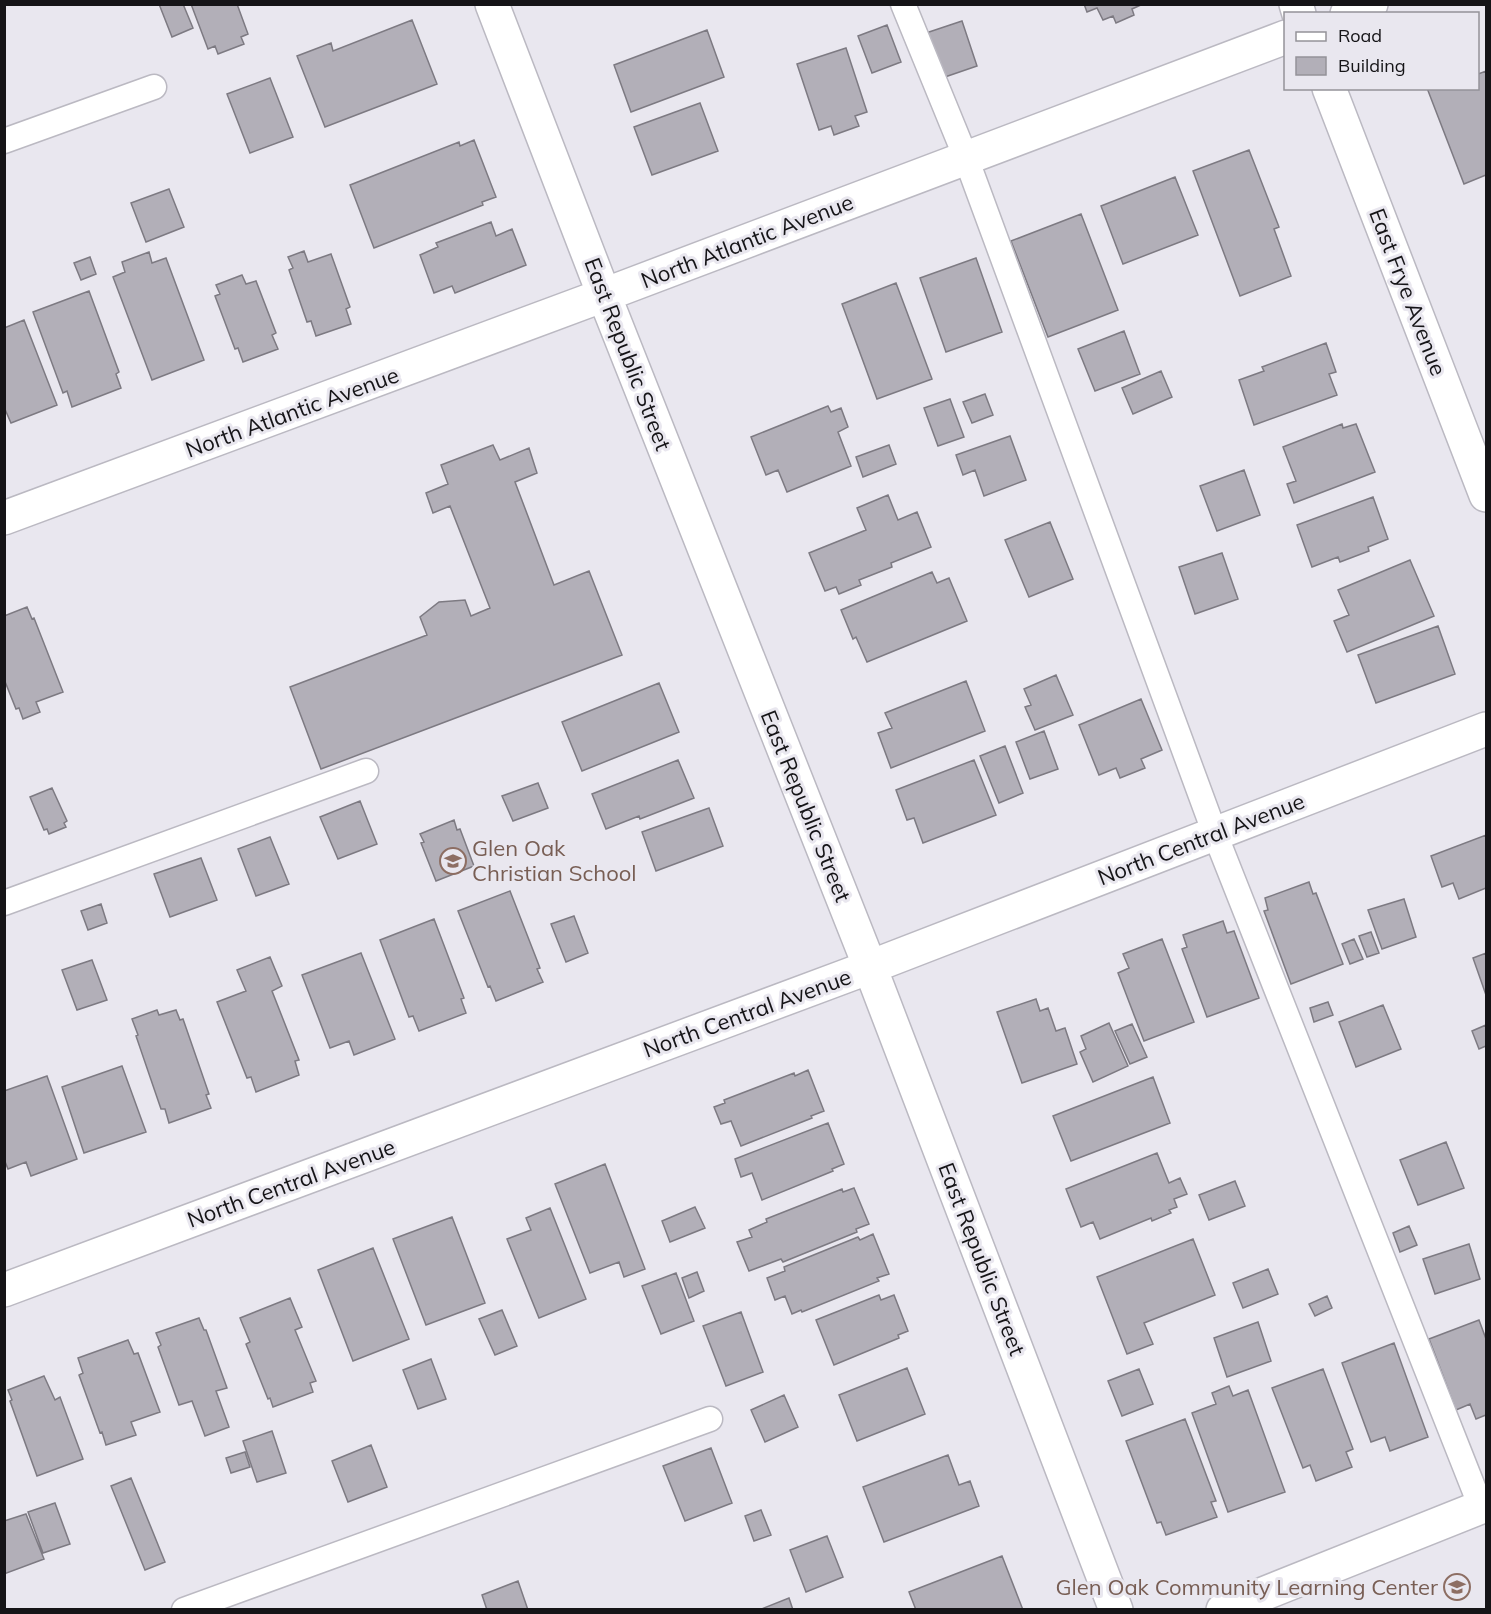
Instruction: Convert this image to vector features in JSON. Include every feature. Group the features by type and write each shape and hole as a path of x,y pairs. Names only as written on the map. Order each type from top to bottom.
{"street":[{"name":"East Republic Street","path":"492,4 604,296 870,967 1116,1610"},
{"path":"1352,12 1371,4"},
{"name":"North Atlantic Avenue","path":"4,518 604,296 1284,38"},
{"name":"East Frye Avenue","path":"1330,90 1486,495"},
{"name":"North Central Avenue","path":"4,1290 870,967 1486,729"},
{"path":"1223,1610 1484,1506"}],"lane":[{"path":"903,4 966,158 1215,834 1484,1506"},
{"path":"4,141 154,87"},
{"path":"4,903 366,771"},
{"path":"184,1610 710,1419"}],"building":[{"path":"159,4 183,4 193,28 172,37"},
{"path":"191,4 237,4 248,34 241,37 244,44 218,54 215,46 208,49"},
{"path":"1084,4 1143,4 1132,9 1134,15 1116,23 1113,16 1103,20 1097,8 1087,12"},
{"path":"412,20 437,84 325,127 297,56 331,43 333,51"},
{"path":"962,21 977,66 942,78 926,33"},
{"path":"887,25 901,62 872,73 858,36"},
{"path":"707,30 724,77 631,112 614,65"},
{"path":"846,48 867,112 855,116 859,126 834,135 831,126 819,130 797,64"},
{"path":"1486,71 1486,175 1464,184 1428,90 1479,90 1479,74"},
{"path":"270,78 293,137 250,153 227,94"},
{"path":"700,103 718,151 652,175 634,127"},
{"path":"474,140 496,197 482,202 483,205 374,248 350,185 459,142 460,146"},
{"path":"1249,150 1279,227 1274,229 1291,276 1240,296 1193,171"},
{"path":"1175,177 1198,235 1123,264 1101,206"},
{"path":"169,189 184,227 146,242 131,203"},
{"path":"1081,214 1118,310 1048,337 1011,241"},
{"path":"491,222 496,236 512,229 526,265 455,293 452,286 434,293 420,255 438,247 436,243"},
{"path":"304,251 308,262 331,254 350,307 346,309 351,324 316,336 311,321 307,322 289,270 293,268 288,257"},
{"path":"149,252 152,263 166,258 204,360 152,380 113,277 125,272 122,262"},
{"path":"90,257 96,274 81,280 74,263"},
{"path":"976,258 1002,332 946,352 920,278"},
{"path":"242,275 246,284 256,281 276,333 272,335 278,349 243,362 238,348 235,349 215,296 220,294 216,285"},
{"path":"896,283 932,379 877,399 842,304"},
{"path":"89,291 119,372 116,374 121,388 72,407 67,391 63,393 33,312"},
{"path":"24,320 57,405 11,423 4,407 4,328"},
{"path":"1124,331 1140,374 1095,391 1078,349"},
{"path":"1326,343 1336,372 1329,374 1337,395 1254,425 1239,380 1264,371 1262,367"},
{"path":"1161,371 1172,397 1133,414 1122,388"},
{"path":"985,394 993,415 972,423 963,402"},
{"path":"950,399 964,437 938,446 924,408"},
{"path":"828,406 831,412 841,408 848,427 838,432 851,466 787,492 778,470 766,475 751,437"},
{"path":"1342,424 1343,428 1356,424 1375,472 1294,503 1287,484 1296,481 1283,447"},
{"path":"1010,436 1026,480 984,496 975,470 963,475 956,455"},
{"path":"493,445 500,460 529,448 537,473 515,482 554,585 589,571 622,655 321,769 290,687 427,635 420,617 439,602 465,600 471,616 490,608 450,506 433,513 426,493 448,484 441,465"},
{"path":"889,445 896,464 863,477 856,457"},
{"path":"1244,470 1260,515 1217,531 1200,486"},
{"path":"888,495 898,520 917,512 931,547 891,563 892,567 859,580 861,585 839,594 836,587 825,591 809,553 866,530 857,508"},
{"path":"1373,497 1388,539 1368,547 1369,551 1340,562 1338,557 1312,567 1297,525"},
{"path":"1050,522 1073,579 1029,597 1005,540"},
{"path":"1222,553 1238,599 1195,614 1179,567"},
{"path":"1410,560 1434,616 1347,652 1334,621 1349,615 1338,590"},
{"path":"932,572 937,583 949,578 967,621 867,662 856,637 853,639 841,610"},
{"path":"27,607 32,619 34,618 63,692 36,702 40,712 23,719 19,708 16,709 4,679 4,616"},
{"path":"1438,626 1455,674 1376,703 1358,655"},
{"path":"1056,675 1073,715 1035,730 1025,707 1031,705 1024,689"},
{"path":"966,681 985,731 891,768 878,733 892,728 885,713"},
{"path":"659,683 679,732 582,771 562,722"},
{"path":"1141,699 1162,750 1141,759 1145,768 1120,778 1116,768 1099,775 1079,725"},
{"path":"1044,731 1058,769 1030,779 1016,742"},
{"path":"1005,746 1023,793 999,803 980,756"},
{"path":"678,760 694,798 640,819 639,816 606,829 592,794"},
{"path":"974,760 996,815 923,843 914,818 907,820 896,790"},
{"path":"538,783 548,808 513,821 502,796"},
{"path":"52,788 67,821 64,823 66,827 49,834 47,829 44,830 30,797"},
{"path":"360,801 377,844 338,859 320,817"},
{"path":"709,808 723,846 656,871 642,832"},
{"path":"454,820 457,830 460,829 474,866 436,881 421,843 424,842 420,834"},
{"path":"1486,835 1486,888 1459,899 1453,883 1442,887 1431,856"},
{"path":"270,837 289,884 256,896 238,849"},
{"path":"201,858 217,900 170,917 154,874"},
{"path":"1309,882 1313,894 1316,893 1343,964 1291,984 1264,911 1268,910 1265,898"},
{"path":"510,891 540,968 537,969 543,982 496,1001 490,986 488,987 458,911"},
{"path":"1404,899 1416,937 1382,949 1368,910"},
{"path":"101,904 107,923 88,930 81,911"},
{"path":"574,916 588,953 566,962 551,924"},
{"path":"434,919 464,998 461,999 466,1013 419,1031 413,1016 409,1017 380,940"},
{"path":"1223,921 1227,933 1234,931 1259,998 1207,1017 1182,949 1187,947 1183,935"},
{"path":"1371,932 1379,953 1367,957 1359,936"},
{"path":"1162,939 1194,1022 1144,1041 1118,973 1129,968 1123,954"},
{"path":"1354,939 1363,959 1350,964 1342,944"},
{"path":"361,953 395,1039 354,1055 349,1041 330,1048 302,975"},
{"path":"1486,953 1486,995 1473,958"},
{"path":"270,957 282,986 272,991 299,1060 295,1061 299,1075 256,1092 251,1077 247,1078 217,1002 246,991 237,970"},
{"path":"92,960 107,1000 77,1010 62,970"},
{"path":"1036,999 1040,1011 1048,1008 1056,1031 1065,1028 1077,1064 1022,1083 997,1012"},
{"path":"1328,1002 1333,1015 1314,1022 1310,1008"},
{"path":"1383,1005 1401,1049 1356,1067 1339,1022"},
{"path":"157,1010 159,1015 176,1010 180,1020 183,1019 209,1094 206,1095 211,1108 169,1123 165,1109 161,1109 132,1019"},
{"path":"1109,1023 1128,1066 1093,1082 1080,1052 1086,1049 1081,1036"},
{"path":"1132,1024 1147,1057 1130,1064 1115,1031"},
{"path":"1486,1025 1486,1046 1479,1049 1472,1031"},
{"path":"122,1066 146,1132 84,1153 62,1087"},
{"path":"808,1070 824,1111 741,1146 731,1121 721,1124 714,1107 725,1103 724,1100 794,1073 795,1076"},
{"path":"47,1076 77,1159 31,1176 26,1162 8,1169 4,1159 4,1091"},
{"path":"1153,1077 1170,1123 1071,1161 1053,1116"},
{"path":"828,1123 844,1164 832,1169 833,1171 762,1200 752,1173 741,1177 735,1159"},
{"path":"1446,1142 1464,1188 1418,1205 1400,1160"},
{"path":"1157,1153 1169,1183 1180,1178 1187,1194 1174,1199 1177,1207 1169,1210 1171,1213 1152,1221 1151,1218 1100,1239 1093,1222 1081,1227 1066,1189"},
{"path":"605,1164 645,1269 624,1277 619,1262 590,1273 555,1184"},
{"path":"1235,1181 1245,1206 1209,1220 1199,1195"},
{"path":"854,1188 869,1224 856,1229 857,1232 783,1262 781,1259 749,1271 737,1242 752,1237 749,1230 767,1222 766,1219 842,1189 843,1192"},
{"path":"695,1207 705,1228 670,1242 662,1221"},
{"path":"550,1208 586,1299 539,1318 507,1239 531,1230 526,1218"},
{"path":"452,1217 485,1303 426,1325 393,1239"},
{"path":"1409,1226 1417,1245 1400,1252 1393,1233"},
{"path":"873,1234 889,1274 877,1278 879,1281 792,1314 785,1296 775,1300 767,1278 785,1271 784,1267 858,1237 860,1240"},
{"path":"1193,1239 1215,1295 1144,1323 1153,1344 1127,1354 1097,1277"},
{"path":"1469,1244 1480,1279 1435,1294 1423,1259"},
{"path":"373,1248 409,1339 353,1361 318,1270"},
{"path":"1268,1269 1278,1294 1243,1308 1233,1283"},
{"path":"697,1272 704,1291 689,1298 682,1278"},
{"path":"676,1273 694,1321 661,1334 642,1286"},
{"path":"879,1295 881,1300 894,1295 908,1331 898,1335 899,1338 834,1365 816,1320"},
{"path":"1327,1296 1332,1308 1315,1316 1309,1304"},
{"path":"290,1298 302,1327 295,1330 316,1381 310,1383 313,1392 273,1407 246,1344 250,1342 240,1318"},
{"path":"502,1310 517,1346 495,1355 479,1319"},
{"path":"741,1312 763,1372 726,1386 703,1326"},
{"path":"199,1318 206,1330 227,1388 216,1391 229,1427 205,1436 192,1401 179,1405 158,1347 161,1345 156,1333"},
{"path":"1479,1320 1486,1339 1486,1415 1476,1419 1470,1404 1456,1410 1429,1339"},
{"path":"1258,1322 1271,1361 1227,1377 1214,1338"},
{"path":"128,1340 134,1354 138,1353 160,1412 131,1422 136,1435 106,1445 79,1375 83,1373 78,1358"},
{"path":"1394,1343 1428,1437 1390,1451 1385,1437 1371,1442 1342,1363"},
{"path":"431,1359 446,1399 418,1409 403,1370"},
{"path":"907,1368 925,1414 857,1441 839,1395"},
{"path":"1139,1369 1153,1404 1122,1416 1108,1381"},
{"path":"1323,1369 1353,1449 1346,1452 1352,1467 1316,1481 1310,1465 1303,1468 1272,1388"},
{"path":"44,1376 55,1400 60,1397 83,1459 37,1476 8,1390"},
{"path":"1229,1386 1233,1396 1248,1390 1285,1492 1228,1512 1192,1413 1216,1404 1212,1393"},
{"path":"784,1395 798,1427 765,1442 751,1410"},
{"path":"1185,1419 1216,1501 1211,1502 1217,1517 1166,1535 1161,1522 1157,1523 1126,1441"},
{"path":"272,1431 286,1473 257,1482 243,1441"},
{"path":"371,1445 387,1487 348,1502 332,1461"},
{"path":"711,1448 732,1503 685,1521 663,1466"},
{"path":"245,1452 250,1467 231,1473 226,1458"},
{"path":"948,1455 959,1485 970,1481 979,1506 884,1542 863,1487"},
{"path":"131,1478 165,1562 145,1570 111,1486"},
{"path":"55,1503 70,1544 43,1553 28,1512"},
{"path":"761,1510 771,1535 754,1541 745,1516"},
{"path":"26,1514 44,1559 4,1574 4,1521"},
{"path":"827,1536 843,1577 806,1592 790,1550"},
{"path":"1002,1556 1023,1610 916,1610 909,1592"},
{"path":"518,1581 528,1610 487,1610 482,1595"},
{"path":"789,1598 793,1610 759,1610"}],"place":[{"name":"Glen Oak Christian School","path":"453,861"},
{"name":"Glen Oak Community Learning Center","path":"1457,1587"}]}
